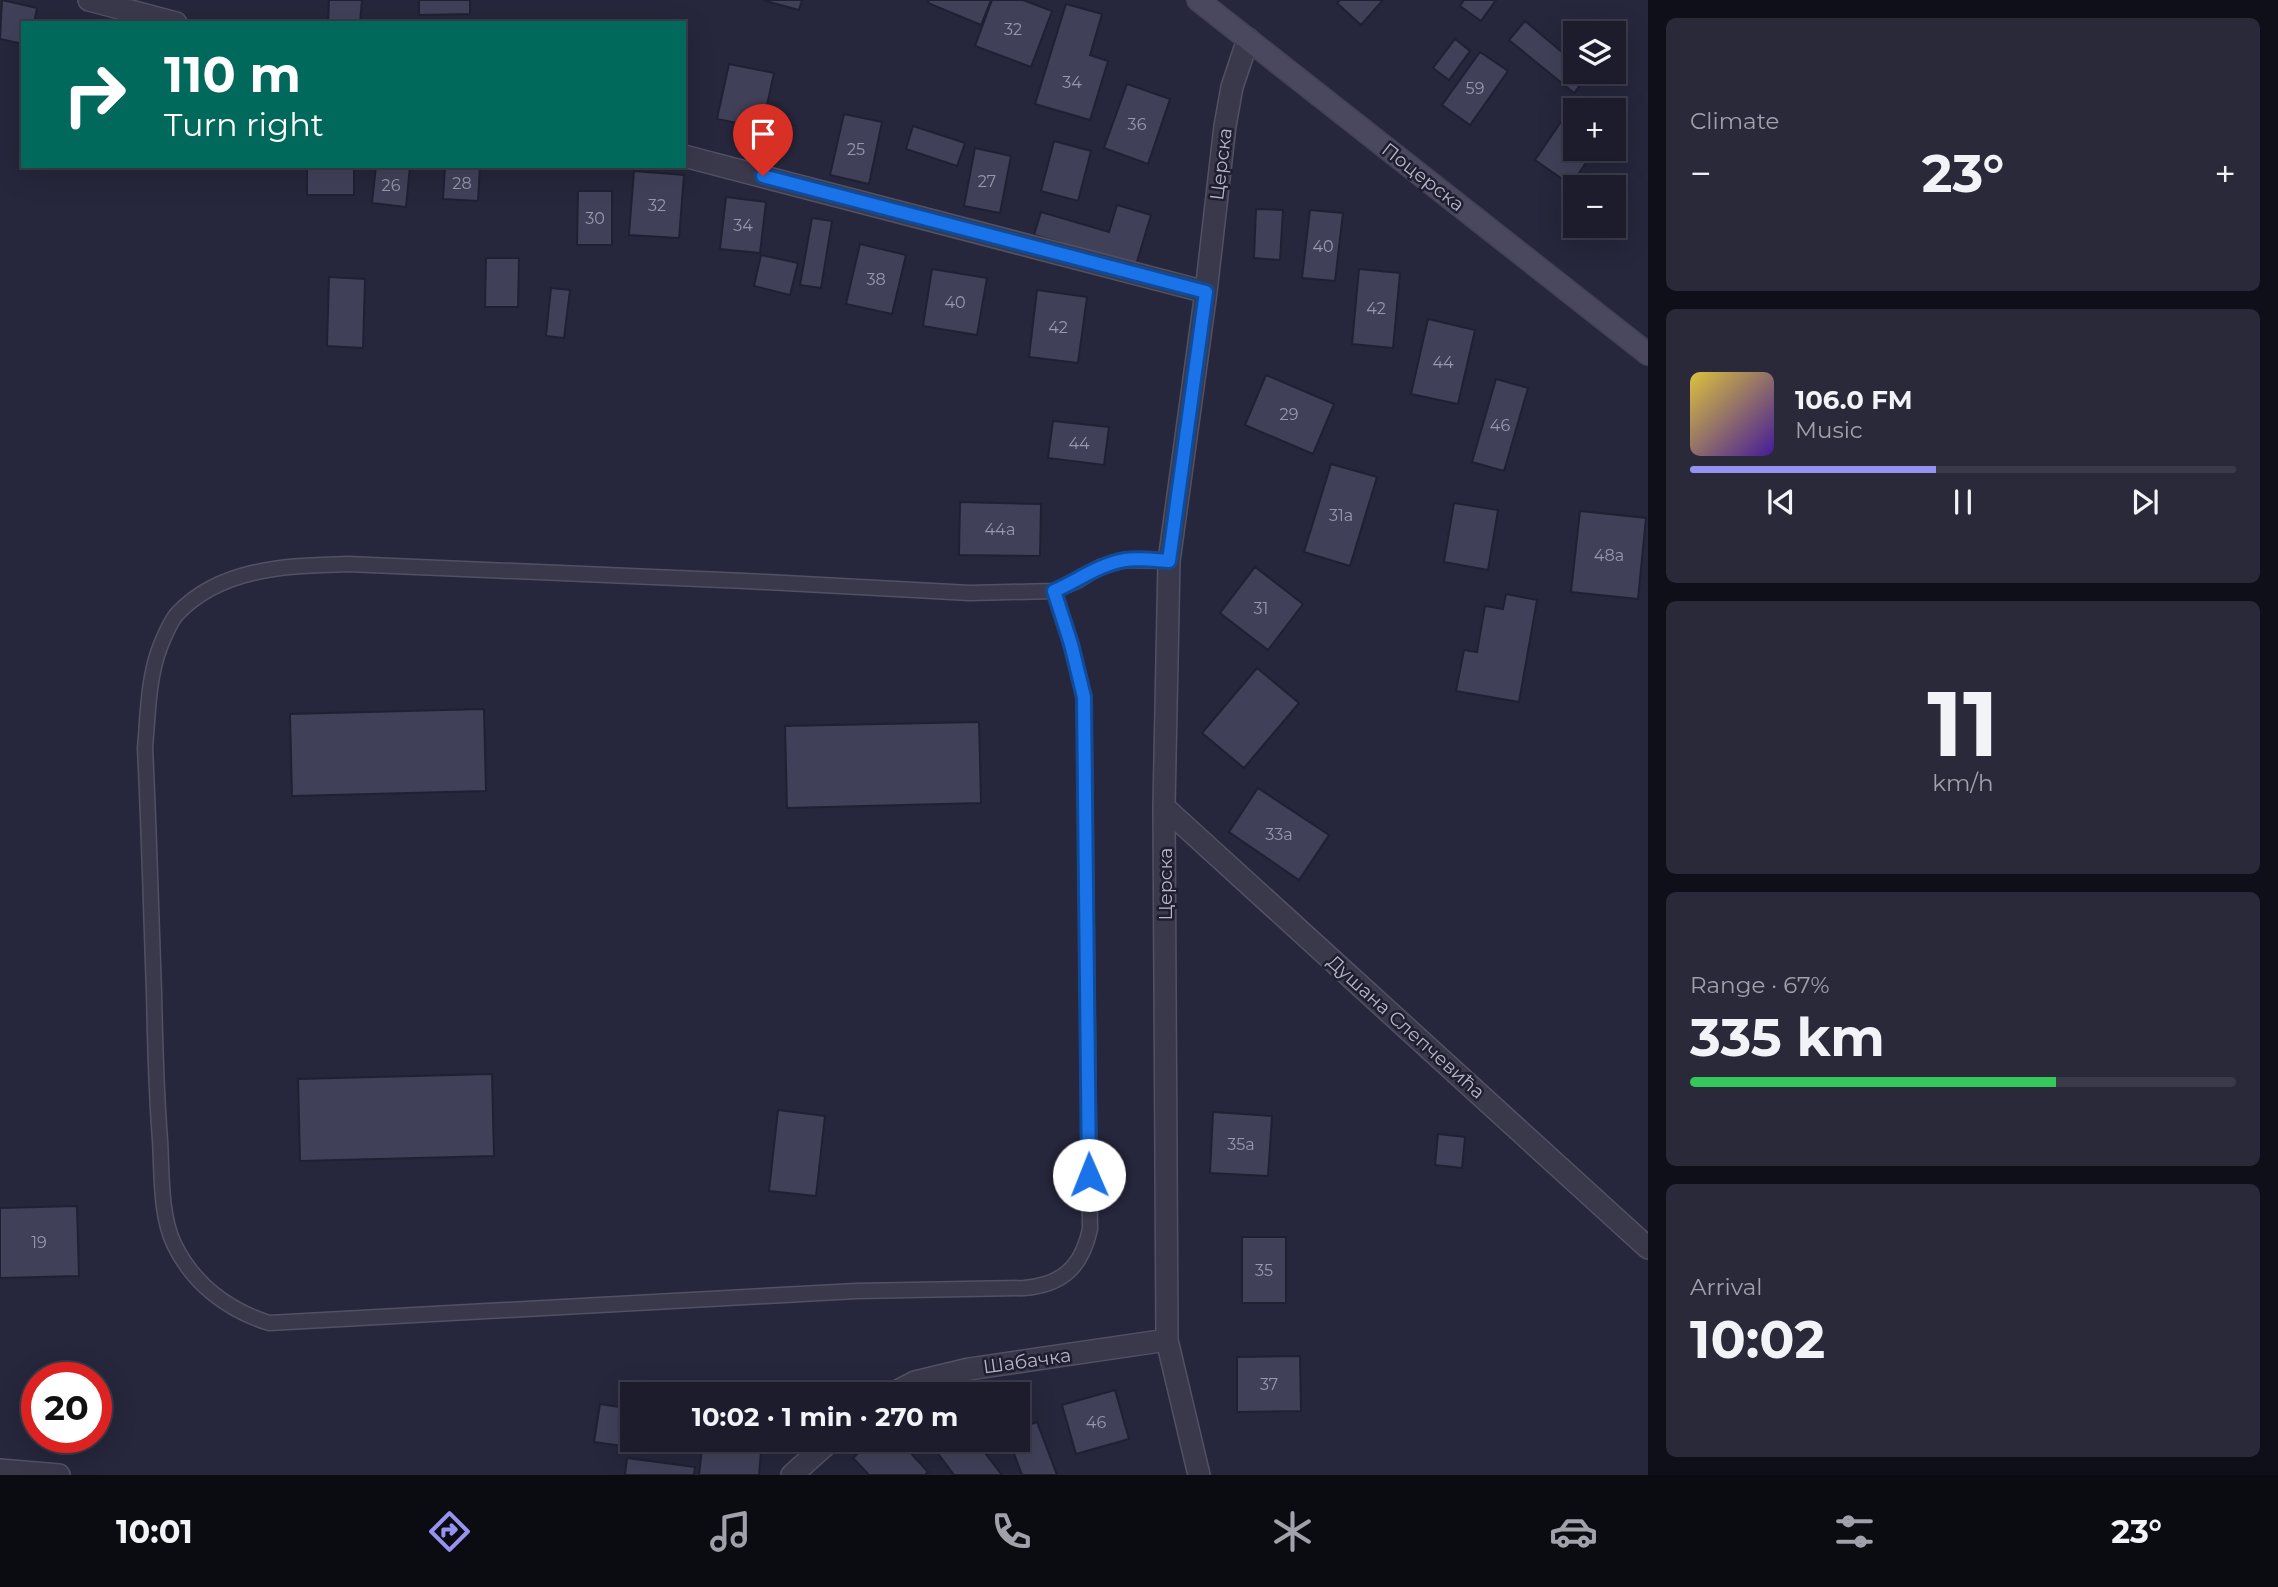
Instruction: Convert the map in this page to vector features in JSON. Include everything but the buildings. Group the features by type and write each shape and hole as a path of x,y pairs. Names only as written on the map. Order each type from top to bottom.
{"main road":[{"name":"Поцерска","path":"1198,0 1648,354"}],"street":[{"path":"89,0 168,21"},
{"name":"Церска","path":"1199,1475 1167,1340 1164,807 1169,561 1206,292 1225,127 1232,87 1248,39"},
{"path":"686,157 1206,292"},
{"name":"Душана Слепчевића","path":"1164,807 1648,1248"},
{"name":"Шабачка","path":"915,1382 969,1369 1167,1340"},
{"path":"792,1475 818,1452"},
{"path":"0,1470 59,1475"}],"lane":[{"path":"1054,591 1084,697 1090,1229 1083,1252 1068,1272 1040,1287 1024,1289 856,1291 269,1323 249,1317 229,1306 196,1278 174,1244 167,1225 158,1114 145,748 150,691 159,649 176,615 203,593 238,576 283,566 347,564 970,593 1054,591 1100,567 1124,560 1169,561"}],"route":[{"path":"763,176 1206,292 1169,561 1124,560 1100,567 1054,591 1084,697 1089,1175"}]}
